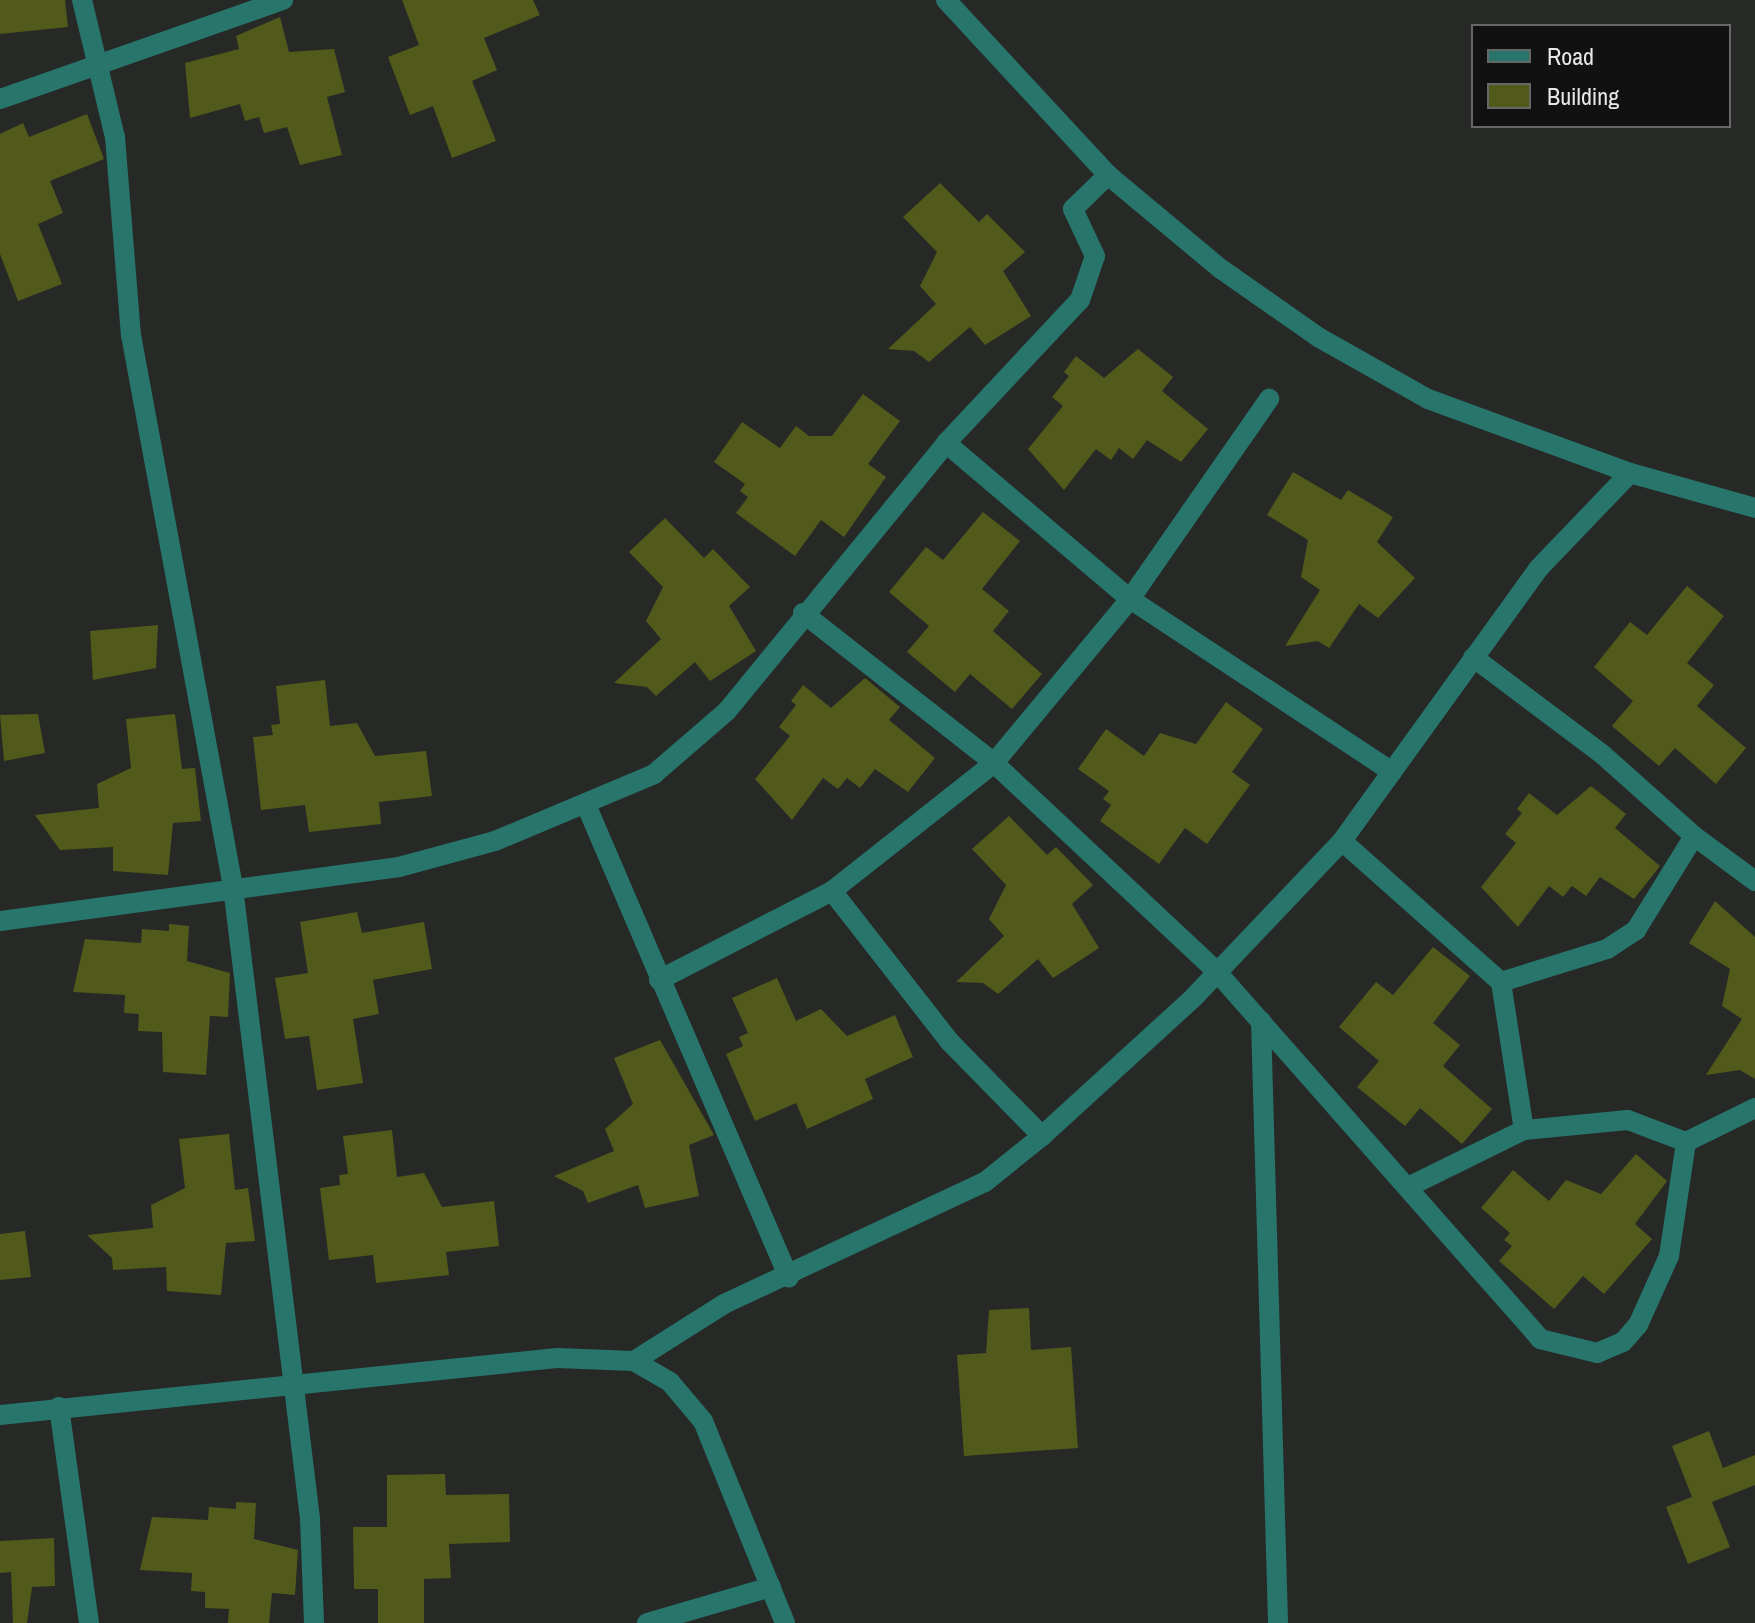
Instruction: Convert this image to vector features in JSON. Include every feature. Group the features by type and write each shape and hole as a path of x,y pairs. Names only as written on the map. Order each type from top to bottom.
{"street":[{"path":"82,0 102,67 131,335 233,887 294,1384 314,1623"},
{"path":"0,99 102,67 283,0"},
{"path":"946,0 1108,175 1318,337 1428,399 1630,473 1755,508"},
{"path":"0,921 233,887 399,867 587,807 690,748 946,443 1080,300 1095,256 1073,209 1108,175"},
{"path":"659,980 832,891 994,763 1130,599 1269,399"},
{"path":"946,443 1130,599 1392,772"},
{"path":"634,1361 724,1304 789,1278 985,1182 1042,1136 1217,972 1342,841 1473,657 1570,532 1630,473"},
{"path":"803,613 994,763 1217,972 1540,1339 1597,1353 1623,1342 1650,1306 1669,1256 1686,1142"},
{"path":"1473,657 1602,754 1694,836 1755,881"},
{"path":"587,807 789,1278"},
{"path":"1501,982 1628,938 1694,836"},
{"path":"1342,841 1501,982 1524,1130"},
{"path":"832,891 950,1042 1042,1136"},
{"path":"1261,1021 1278,1623"},
{"path":"1408,1187 1524,1130 1628,1120 1686,1142 1755,1108"},
{"path":"0,1415 557,1358 634,1361 670,1382 703,1421 785,1623"},
{"path":"59,1407 89,1623"},
{"path":"647,1623 771,1587"}],"building":[{"path":"0,0 65,0 68,27 0,34"},
{"path":"402,0 533,0 540,15 484,38 497,70 472,81 496,141 452,158 433,106 410,115 388,57 419,45"},
{"path":"280,17 289,52 334,49 345,92 327,97 342,155 300,165 287,127 264,133 259,117 245,121 240,104 190,118 185,63 239,49 236,36"},
{"path":"87,114 104,159 50,181 63,213 38,224 62,284 18,301 0,254 0,134 23,123 29,137"},
{"path":"940,183 979,222 987,214 1025,252 1003,271 1031,316 985,345 970,327 929,362 914,351 888,349 936,304 920,286 937,252 903,217"},
{"path":"1138,349 1173,377 1162,391 1208,429 1181,462 1147,440 1133,459 1119,448 1111,460 1096,449 1064,490 1028,449 1063,406 1052,397 1069,376 1064,372 1076,356 1104,378"},
{"path":"863,394 900,421 868,464 886,477 844,537 821,520 795,556 736,513 748,497 740,491 745,484 714,462 742,422 780,448 796,426 809,436 832,436"},
{"path":"1293,472 1341,500 1348,490 1393,517 1377,542 1415,578 1378,618 1359,604 1329,648 1318,641 1285,646 1320,590 1301,577 1308,540 1267,515"},
{"path":"983,512 1020,541 982,589 1009,611 993,631 1042,674 1012,709 970,674 955,692 907,652 929,626 889,592 926,547 943,560"},
{"path":"665,518 704,558 713,549 750,587 729,606 756,651 710,681 695,662 656,696 647,687 614,683 661,639 646,621 663,587 629,552"},
{"path":"1687,586 1724,616 1687,663 1714,685 1697,706 1746,748 1716,784 1675,748 1659,766 1612,726 1633,701 1594,667 1630,622 1647,635"},
{"path":"158,625 156,668 93,680 90,631"},
{"path":"865,678 900,707 889,720 935,758 908,792 875,769 860,788 847,778 838,789 823,778 792,820 755,779 790,736 779,727 796,705 791,701 803,685 831,708"},
{"path":"325,680 330,726 357,723 375,756 426,751 432,796 379,802 381,824 309,832 305,805 261,810 253,737 273,735 271,725 280,724 276,686"},
{"path":"1226,702 1263,729 1232,772 1250,785 1207,844 1185,828 1159,864 1100,821 1111,805 1103,799 1109,791 1078,769 1106,729 1144,756 1160,733 1196,744"},
{"path":"38,714 45,753 4,761 0,715"},
{"path":"175,714 182,769 195,768 201,821 173,823 168,875 113,871 113,847 60,850 35,815 99,808 97,784 131,768 126,719"},
{"path":"1591,786 1626,814 1615,828 1660,866 1634,899 1600,877 1586,896 1572,886 1563,897 1549,886 1518,927 1481,887 1516,843 1505,834 1522,813 1517,809 1529,793 1557,815"},
{"path":"1009,816 1047,855 1056,847 1093,885 1072,904 1099,948 1053,978 1038,959 998,994 983,983 956,982 1004,936 989,919 1006,885 972,849"},
{"path":"1715,901 1755,937 1755,1079 1740,1070 1706,1075 1742,1019 1722,1006 1730,969 1689,943"},
{"path":"357,912 362,933 424,922 432,969 373,980 379,1014 353,1019 363,1083 317,1090 309,1036 285,1039 275,978 308,973 300,922"},
{"path":"169,924 189,926 187,961 230,973 228,1017 210,1016 206,1075 163,1072 162,1032 138,1031 139,1014 124,1013 125,995 73,992 85,939 141,943 142,929 169,931"},
{"path":"1433,947 1470,976 1433,1023 1460,1045 1443,1066 1492,1109 1462,1144 1420,1108 1405,1126 1357,1087 1379,1061 1339,1027 1376,982 1393,995"},
{"path":"777,978 796,1021 821,1009 847,1036 895,1015 913,1057 865,1079 873,1099 807,1129 796,1103 755,1121 726,1054 743,1046 739,1037 748,1033 732,998"},
{"path":"660,1040 714,1135 689,1145 699,1196 645,1208 638,1185 588,1203 583,1191 554,1176 614,1151 605,1129 633,1104 614,1058"},
{"path":"392,1130 397,1177 424,1173 442,1207 494,1201 499,1246 446,1252 449,1275 376,1283 373,1255 329,1260 320,1188 340,1185 339,1175 348,1174 343,1136"},
{"path":"229,1134 235,1190 248,1188 255,1241 226,1243 221,1295 167,1291 166,1267 113,1270 112,1258 87,1235 153,1228 151,1205 185,1188 179,1139"},
{"path":"1636,1154 1667,1181 1635,1224 1652,1239 1604,1294 1583,1276 1554,1309 1499,1261 1512,1246 1504,1240 1510,1233 1481,1208 1513,1170 1549,1201 1566,1180 1601,1194"},
{"path":"25,1231 31,1277 0,1280 0,1234"},
{"path":"1029,1308 1031,1350 1071,1347 1078,1448 964,1456 957,1355 986,1353 989,1310"},
{"path":"1709,1431 1723,1468 1755,1455 1755,1485 1712,1502 1730,1547 1688,1564 1666,1507 1692,1497 1672,1446"},
{"path":"445,1474 446,1495 509,1494 510,1542 449,1544 451,1578 424,1579 424,1623 378,1623 378,1589 354,1589 353,1527 387,1527 387,1475"},
{"path":"236,1502 256,1503 254,1539 298,1550 295,1595 272,1593 269,1623 228,1623 229,1609 205,1608 205,1592 191,1591 192,1573 140,1570 152,1517 208,1520 209,1507 236,1509"},
{"path":"54,1538 55,1586 32,1587 27,1623 13,1623 11,1572 0,1573 0,1541"}]}
